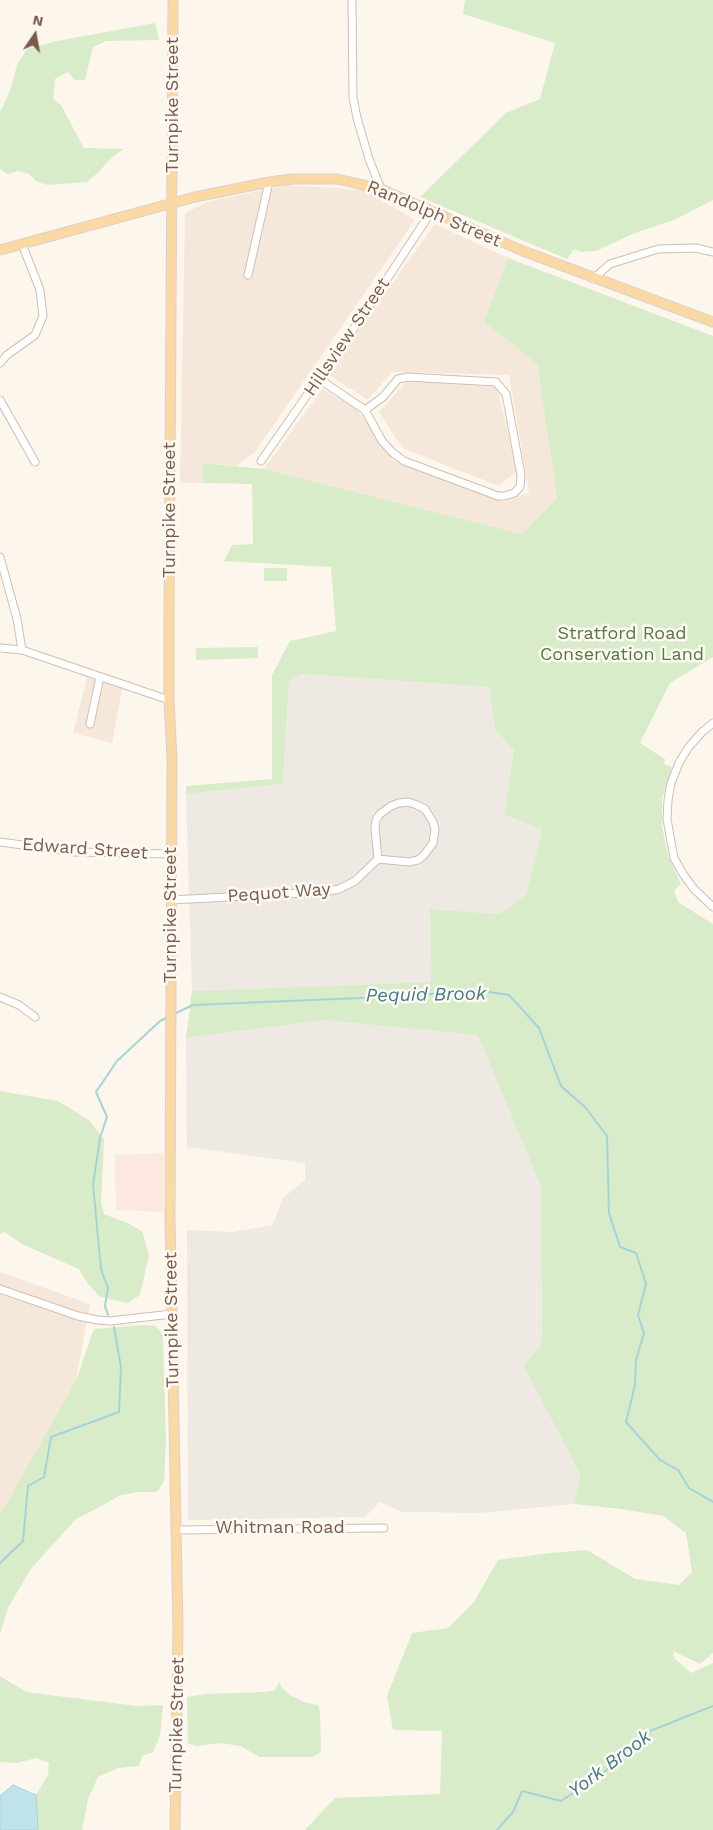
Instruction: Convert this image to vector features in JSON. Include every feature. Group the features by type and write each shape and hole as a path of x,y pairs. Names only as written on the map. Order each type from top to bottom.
{"main road":[{"name":"Turnpike Street","path":"173,0 169,700 172,758 170,854 170,1217 178,1689 175,1830"},
{"name":"Randolph Street","path":"0,250 173,202 269,182 292,179 337,179 381,189 523,252 713,322"}],"street":[{"path":"352,0 353,97 369,159 381,189"},
{"path":"248,275 269,182"},
{"name":"Hillsview Street","path":"261,461 319,379 431,212"},
{"path":"0,364 7,355 36,335 43,316 40,290 22,244"},
{"path":"593,279 610,264 624,258 658,249 696,248 713,252"},
{"path":"319,379 365,410 382,441 404,461 498,496 514,493 520,487 522,480 520,464 506,394 496,382 407,377 398,379 365,410"},
{"path":"0,400 35,462"},
{"path":"0,557 17,619 22,650"},
{"path":"0,648 22,650 169,700"},
{"path":"90,724 100,677"},
{"path":"713,722 688,748 679,763 669,792 667,819 674,858 694,889 713,907"},
{"path":"399,803 417,805 425,810 435,829 433,843 429,850 418,860 409,862 386,858 378,859 375,828 376,820 380,814 399,803"},
{"name":"Edward Street","path":"0,842 76,852 170,854"},
{"name":"Pequot Way","path":"170,900 332,891 355,881 378,859"},
{"path":"0,997 19,1005 35,1018"},
{"path":"0,1289 78,1316 98,1320 110,1321 172,1314"},
{"name":"Whitman Road","path":"176,1530 384,1528"}],"shaded area":[{"path":"288,185 364,190 415,220 255,452 237,466 201,463 204,483 180,483 185,213 210,201"},
{"path":"435,224 508,258 484,322 537,364 557,498 522,534 264,469 322,389 357,409 394,461 505,502 529,492 509,375 392,372 368,400 327,374"},
{"path":"407,381 497,387 517,471 499,486 402,448 379,412"},
{"path":"301,674 489,687 495,729 514,751 504,815 542,829 526,896 500,914 430,909 431,982 192,991 186,794 283,784 289,680"},
{"path":"87,677 122,689 112,743 73,733"},
{"path":"324,1020 478,1034 541,1187 542,1344 523,1365 580,1474 574,1504 480,1513 403,1512 380,1502 365,1517 188,1520 187,1230 233,1232 273,1225 282,1199 305,1180 305,1163 187,1147 186,1038"},
{"path":"164,1153 163,1212 116,1210 115,1155"},
{"path":"0,1272 90,1304 76,1380 0,1516"}],"green space":[{"path":"465,0 713,0 713,200 674,220 635,233 596,251 582,252 574,249 567,259 420,197 506,113 540,99 555,43 463,14"},
{"path":"155,23 159,40 106,41 93,47 85,80 75,80 68,72 55,79 53,99 61,105 84,148 123,149 107,162 101,170 87,182 48,185 37,182 29,174 18,171 8,174 0,169 0,112 10,91 17,65 27,49 57,41"},
{"name":"Stratford Road Conservation Land","path":"508,258 713,336 713,657 670,683 640,743 665,759 664,764 672,767 662,799 662,826 668,856 681,884 674,890 678,902 713,924 713,1653 700,1664 673,1651 675,1659 691,1673 713,1663 713,1830 305,1830 335,1798 440,1794 442,1731 393,1730 387,1696 412,1633 448,1628 474,1602 498,1560 587,1550 635,1579 679,1585 692,1572 686,1533 663,1516 574,1504 580,1474 523,1365 542,1344 541,1187 478,1035 324,1020 186,1038 192,991 431,982 430,909 500,914 526,895 542,829 504,815 514,751 495,729 489,687 301,674 289,681 283,784 186,794 186,786 272,779 272,675 290,641 336,631 331,567 224,561 232,545 253,544 252,484 204,483 201,463 264,469 522,534 557,498 537,364 484,322"},
{"path":"264,568 287,568 287,581 264,581"},
{"path":"258,647 258,658 196,660 196,648"},
{"path":"0,1091 58,1101 90,1121 104,1139 101,1203 104,1214 142,1231 149,1255 140,1295 128,1303 100,1297 88,1284 79,1269 24,1245 4,1232 0,1234"},
{"path":"144,1325 156,1326 163,1336 166,1440 164,1481 157,1492 121,1495 75,1520 30,1570 8,1608 0,1634 0,1515 76,1380 94,1329"},
{"path":"0,1676 26,1692 137,1706 163,1705 160,1736 153,1752 142,1756 139,1766 118,1768 98,1777 88,1799 82,1830 38,1830 36,1795 48,1775 49,1763 36,1758 17,1763 0,1762"},
{"path":"279,1682 290,1695 304,1702 318,1705 320,1711 321,1752 313,1757 260,1757 240,1746 221,1743 196,1746 188,1743 187,1697 206,1694 265,1692 275,1690"}],"water":[{"path":"13,1785 36,1795 38,1830 0,1830 0,1796"}],"waterway":[{"name":"Pequid Brook","path":"174,1014 193,1005 407,996 476,990 509,995 539,1028 561,1086 585,1107 607,1136 609,1213 620,1247 636,1253 646,1284 638,1315 644,1333 636,1360 635,1385 626,1422 660,1460 678,1470 689,1488 713,1502"},
{"name":"Pequid Brook","path":"108,1315 105,1306 108,1288 101,1269 93,1185 100,1138 107,1117 96,1092 117,1061 160,1021 168,1017"},
{"name":"Pequid Brook","path":"0,1563 23,1541 28,1486 44,1477 51,1437 119,1412 121,1368 114,1327"},
{"name":"York Brook","path":"497,1830 513,1812 522,1791 561,1801 602,1774 650,1731 713,1706"}]}
